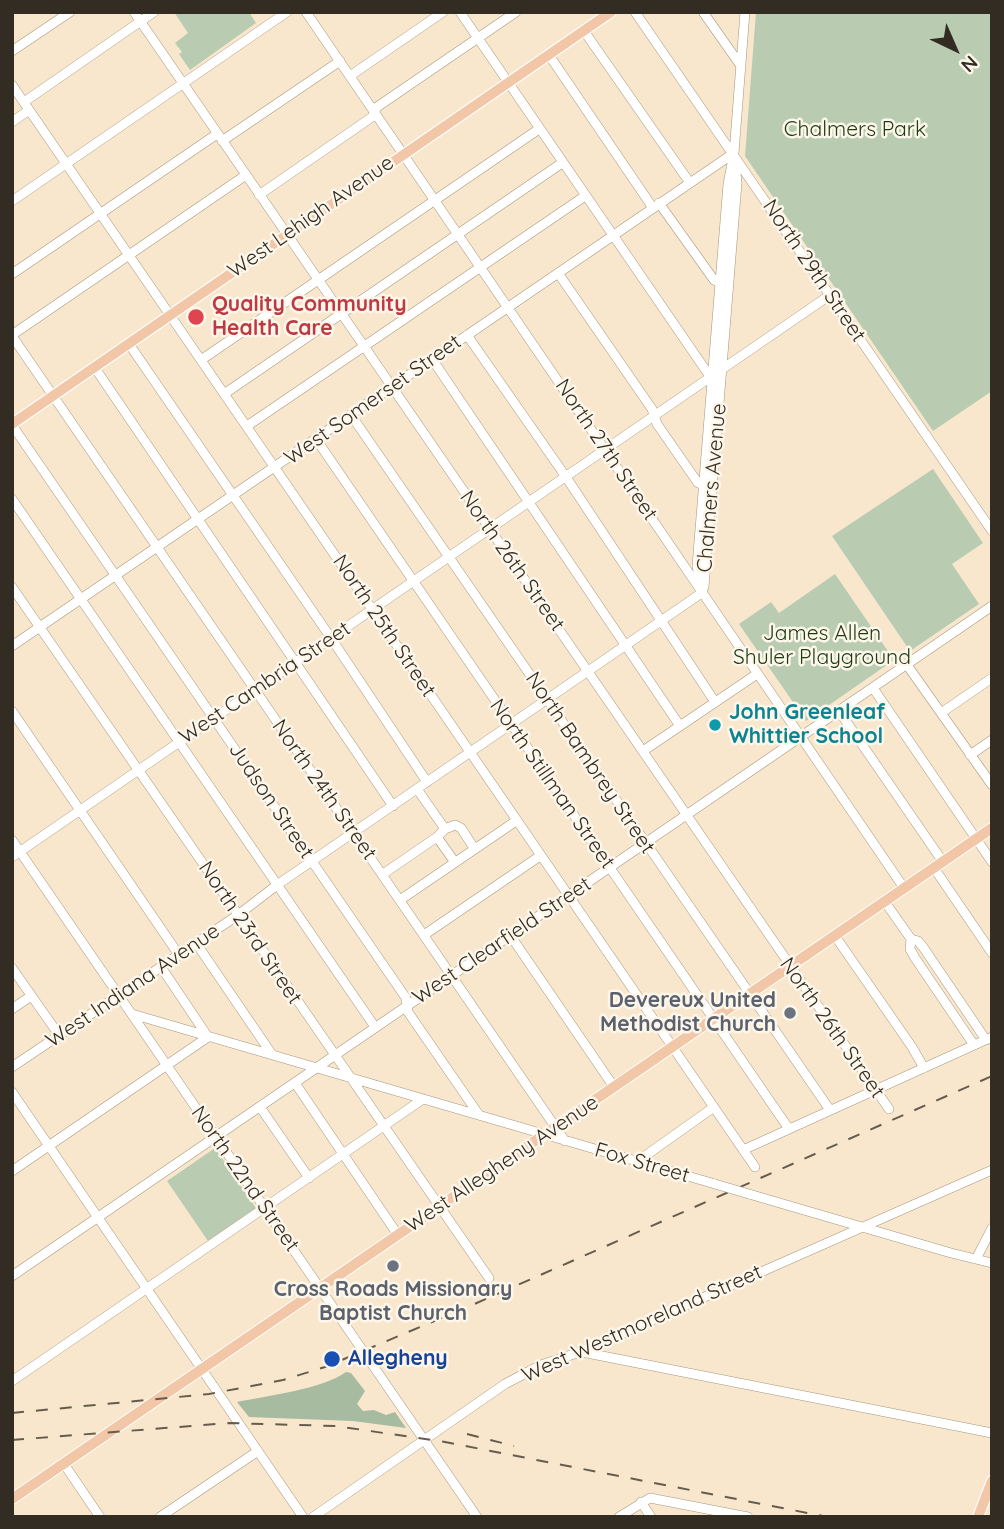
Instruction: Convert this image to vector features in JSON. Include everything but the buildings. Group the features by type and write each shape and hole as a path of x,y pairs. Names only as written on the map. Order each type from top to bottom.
{"main road":[{"name":"West Lehigh Avenue","path":"12,424 611,12"},
{"name":"West Allegheny Avenue","path":"12,1499 992,828"},
{"path":"978,1517 992,1481"}],"street":[{"path":"12,51 70,12"},
{"name":"North 26th Street","path":"134,12 889,1109"},
{"path":"12,122 26,106 154,12"},
{"path":"12,201 287,12"},
{"name":"North 27th Street","path":"306,12 904,888"},
{"path":"350,76 443,12"},
{"path":"460,12 711,378"},
{"path":"259,195 372,117 377,107 516,12"},
{"name":"North 29th Street","path":"635,12 992,531"},
{"path":"703,12 741,66"},
{"name":"Chalmers Avenue","path":"708,486 711,378 737,183 734,153 745,12"},
{"path":"584,30 690,183"},
{"path":"549,55 656,206 714,280 724,284"},
{"path":"12,274 340,61"},
{"name":"North 25th Street","path":"12,85 755,1167"},
{"path":"201,360 539,129"},
{"name":"West Somerset Street","path":"12,646 734,153"},
{"path":"224,394 562,163"},
{"path":"12,336 246,175"},
{"path":"247,426 586,196"},
{"path":"558,273 652,409 657,424 698,483 708,486"},
{"name":"Chalmers Avenue","path":"703,592 697,566 722,370 724,284"},
{"name":"West Cambria Street","path":"16,854 830,295"},
{"path":"467,335 566,477 715,702"},
{"name":"North 24th Street","path":"12,336 565,1141"},
{"path":"129,344 427,782"},
{"path":"432,359 680,726"},
{"path":"95,368 393,806"},
{"name":"North Bambrey Street","path":"351,415 830,1110"},
{"name":"Judson Street","path":"12,424 406,999 408,1012 479,1115"},
{"name":"North Stillman Street","path":"316,439 789,1129"},
{"path":"12,499 375,1027"},
{"name":"North 23rd Street","path":"12,587 489,1278"},
{"name":"West Indiana Avenue","path":"12,1068 238,915 277,885 703,592"},
{"name":"West Clearfield Street","path":"12,1276 992,606"},
{"path":"907,665 992,785"},
{"path":"643,751 757,674"},
{"path":"941,713 992,678"},
{"path":"873,688 992,862"},
{"path":"12,711 179,955"},
{"path":"839,711 992,953"},
{"path":"970,755 992,740"},
{"path":"417,789 445,829"},
{"path":"400,900 516,821"},
{"path":"383,874 437,838 445,829 455,825 461,828 474,848"},
{"path":"437,838 454,862"},
{"name":"North 22nd Street","path":"12,840 16,854 120,995 425,1440 473,1515"},
{"path":"424,935 540,856"},
{"path":"743,1150 989,1038 923,947 918,941 911,939 885,902"},
{"path":"510,935 614,1087"},
{"path":"835,936 924,1068"},
{"path":"911,939 910,949 915,958 974,1045"},
{"path":"196,943 271,1053"},
{"path":"12,1171 208,1037 161,967"},
{"path":"12,968 59,1035"},
{"path":"12,1009 31,996"},
{"name":"Fox Street","path":"132,1014 992,1263"},
{"path":"295,1083 398,1235"},
{"path":"12,1092 303,1517"},
{"path":"12,1381 423,1099"},
{"path":"260,1107 309,1178"},
{"path":"638,1161 714,1107"},
{"name":"West Westmoreland Street","path":"313,1517 505,1384 541,1365 580,1352 992,1170"},
{"path":"976,1259 992,1228"},
{"path":"580,1352 992,1433"},
{"path":"163,1516 257,1451"},
{"path":"64,1464 100,1517"},
{"path":"620,1517 650,1498 745,1516"},
{"path":"641,1502 651,1517"}],"green space":[{"path":"174,12 249,12 256,23 190,70 175,43 188,33"},
{"name":"Chalmers Park","path":"756,12 992,12 992,391 933,431 745,156"},
{"path":"933,469 983,543 952,564 979,604 910,651 832,536"},
{"name":"James Allen Shuler Playground","path":"835,574 894,660 806,721 739,624 771,602 779,613"},
{"path":"215,1148 256,1208 208,1241 167,1181"},
{"path":"346,1372 351,1373 365,1391 357,1404 363,1411 374,1410 386,1415 395,1412 406,1428 353,1421 249,1417 237,1402 309,1387"}],"railway":[{"path":"12,1413 209,1394 283,1380 325,1367 992,1076"},
{"path":"12,1440 229,1423 336,1426 445,1442 828,1517"},
{"path":"467,1434 514,1446"}],"place":[{"name":"Quality Community Health Care","path":"196,317"},
{"name":"John Greenleaf Whittier School","path":"715,725"},
{"name":"Devereux United Methodist Church","path":"790,1013"},
{"name":"Cross Roads Missionary Baptist Church","path":"393,1266"},
{"name":"Allegheny","path":"332,1359"}]}
